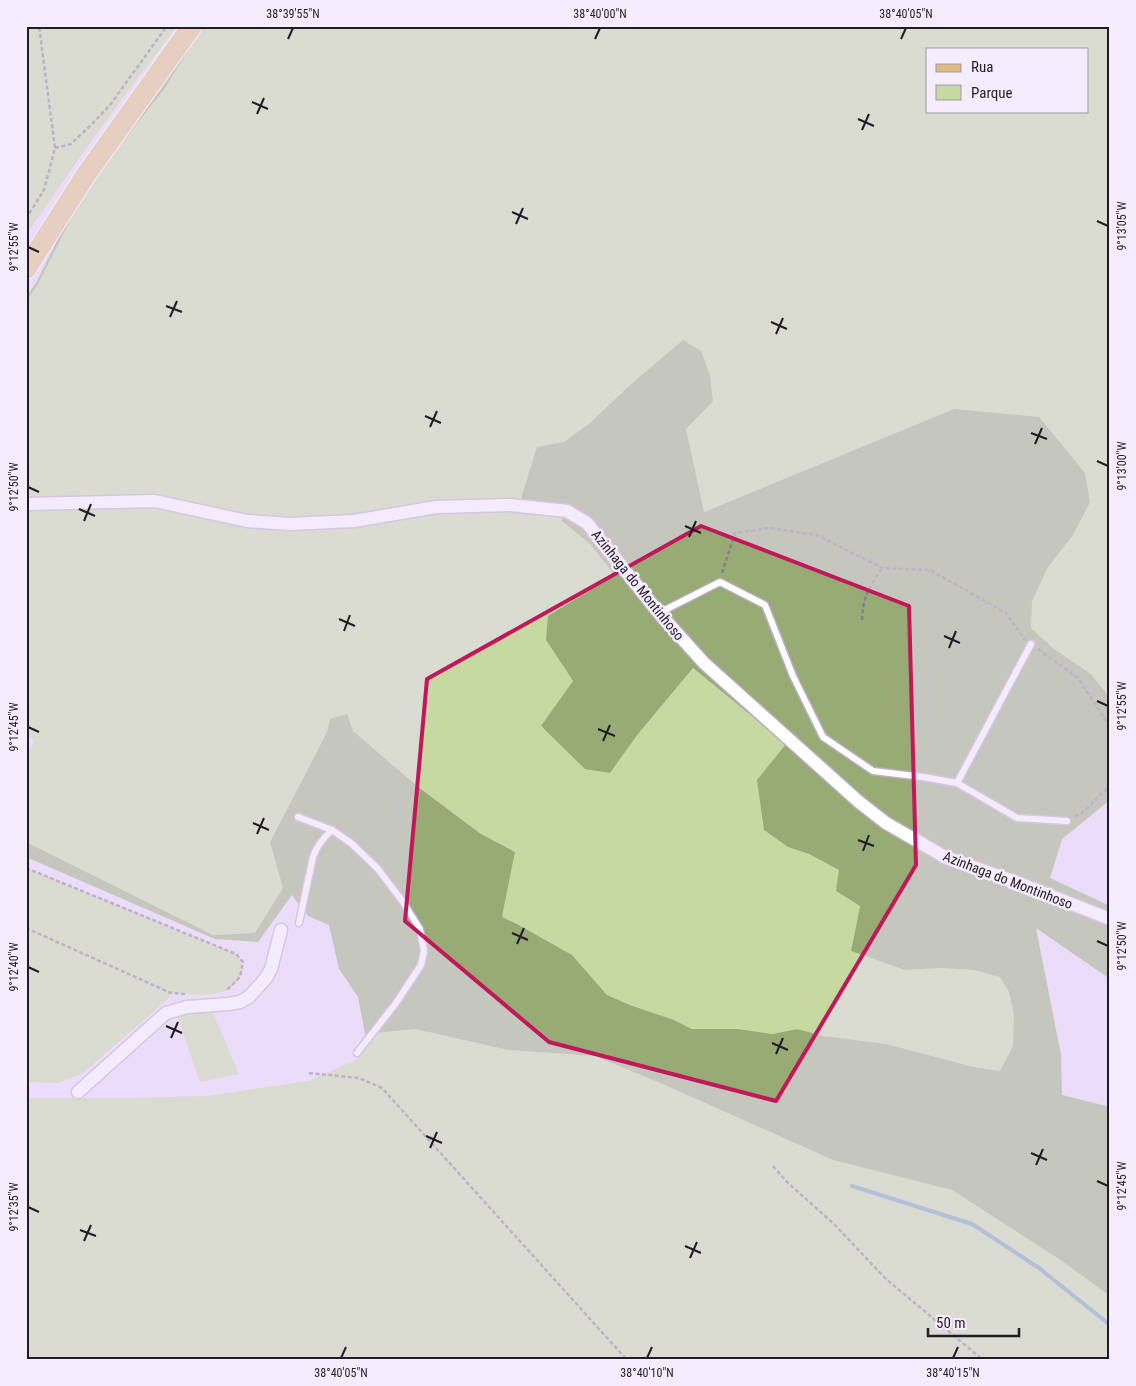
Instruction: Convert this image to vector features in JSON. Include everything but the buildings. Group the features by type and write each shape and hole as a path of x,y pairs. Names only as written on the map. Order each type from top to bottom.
{"main road":[{"path":"26,269 90,168 192,26"}],"street":[{"name":"Azinhaga do Montinhoso","path":"26,504 156,501 247,521 290,524 354,521 436,508 510,505 567,511 587,522 660,613 704,663 858,802 886,823 945,857 1110,919"},
{"path":"78,1092 166,1013 187,1007 230,1004 240,1002 249,997 266,978 271,969 281,930"}],"lane":[{"path":"660,613 720,582 765,605 793,676 823,737 873,771 957,783 1017,818 1067,821"},
{"path":"957,783 1031,644"},
{"path":"298,817 332,830 351,843 377,868 403,902 420,929 424,951 421,965 410,984 357,1053"},
{"path":"299,924 316,847 332,830"}],"path":[{"path":"26,219 44,190 55,148 39,26"},
{"path":"55,148 71,144 97,119 126,84 168,26"},
{"path":"720,582 735,533 769,528 817,535 882,568 930,570 1006,613 1023,639 1078,678 1110,727"},
{"path":"862,620 866,592 882,568"},
{"path":"1067,821 1084,811 1108,789 1110,784"},
{"path":"26,868 236,954 243,962 240,977 228,990 220,992"},
{"path":"26,928 171,993 187,994"},
{"path":"310,1073 359,1078 382,1088 627,1360"},
{"path":"773,1166 787,1182 834,1224 886,1279 983,1360"}],"highlighted area":[{"path":"701,526 909,606 916,865 776,1101 549,1042 405,921 427,679"}],"green space":[{"path":"26,26 177,26 94,137 26,235"},
{"path":"201,26 206,26 165,88 88,186 38,284 26,302 26,297 36,283 83,188 163,84"},
{"path":"206,26 1110,26 1110,698 1092,675 1053,648 1031,628 1032,601 1048,567 1073,535 954,409 703,512 686,428 713,401 710,375 630,385 590,423 564,442 537,447 521,497 561,513 562,521 590,544 613,573 587,592 546,640 573,681 541,727 610,773 638,734 693,668 786,744 788,847 809,854 840,870 836,891 860,906 851,951 905,970 941,968 974,970 1000,977 1009,992 1014,1014 1013,1046 1000,1071 974,1067 886,1044 824,1036 797,1029 772,1034 738,1029 692,1029 674,1020 607,995 572,955 502,917 515,852 481,834 417,786 353,731 330,719 327,732 270,841 284,888 255,933 213,935 26,842 26,758 34,740 26,735 26,302 38,284 88,186 165,88"},
{"path":"683,340 701,351 710,375 713,401 686,429 704,512 954,409 1039,417 1085,473 1090,502 1073,535 1048,567 1032,601 1031,628 1053,648 1092,675 1110,698 1110,800 1062,839 1050,878 1110,906 1110,979 1036,928 1061,1055 1062,1095 1110,1107 1110,1296 1062,1261 952,1190 833,1160 595,1056 508,1050 415,1029 365,1034 358,997 339,969 329,925 308,916 292,895 258,942 215,939 26,857 26,842 213,935 255,933 283,888 270,842 327,732 330,719 347,714 353,731 417,786 481,834 515,852 502,917 572,955 607,995 674,1020 692,1029 738,1029 772,1034 797,1029 824,1036 886,1044 974,1067 1000,1071 1013,1046 1014,1014 1009,992 1000,977 974,970 941,968 905,970 851,951 860,906 836,891 839,870 809,854 788,847 764,830 757,780 786,744 693,668 638,734 610,773 585,769 541,726 573,681 546,640 548,616 587,592 613,573 590,544 562,521 561,513 521,498 537,447 564,442 590,423 630,385"},
{"path":"26,868 236,954 243,962 240,977 234,985 219,993 200,995 171,993 169,998 83,1073 59,1083 26,1082"},
{"path":"210,1006 239,1074 200,1082 175,1010"},
{"path":"414,1029 508,1050 594,1056 665,1085 833,1160 952,1190 1062,1261 1110,1296 1110,1360 26,1360 26,1098 208,1096 308,1081 356,1060 365,1034"}],"waterway":[{"path":"852,1186 972,1224 1039,1268 1110,1325"}]}
